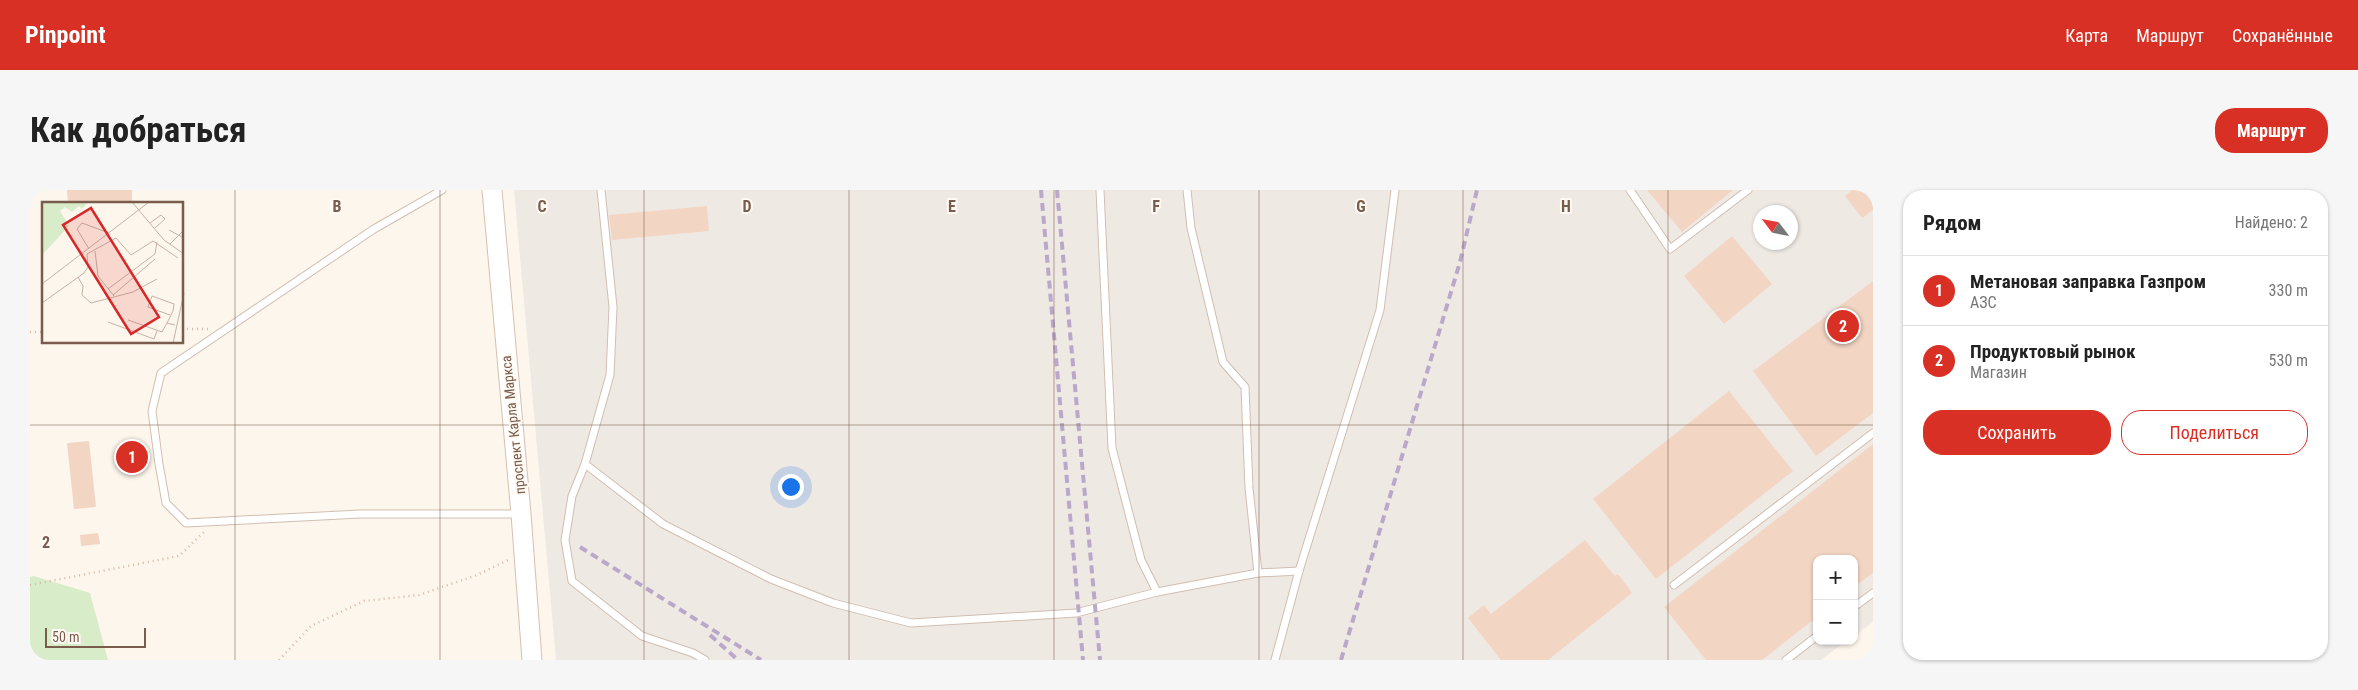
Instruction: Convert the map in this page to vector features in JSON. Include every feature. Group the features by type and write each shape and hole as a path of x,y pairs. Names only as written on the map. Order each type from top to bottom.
{"main road":[{"name":"проспект Карла Маркса","path":"492,190 532,660"}],"lane":[{"path":"442,190 374,229 161,373 152,411 166,503 186,523 360,514 521,514"},
{"path":"601,190 613,307 610,375 585,464 572,496 566,540 572,581 642,636 693,653 705,660"},
{"path":"1100,190 1112,448 1141,560 1157,592"},
{"path":"1187,190 1191,228 1223,362 1244,387 1249,488 1258,573"},
{"path":"1275,660 1299,570 1380,310 1395,190"},
{"path":"1630,190 1670,249 1748,190"},
{"path":"1674,585 1873,433"},
{"path":"585,464 663,524 770,578 832,603 911,623 1076,612 1157,592 1258,573 1299,570"},
{"path":"1858,604 1873,593"},
{"path":"1786,660 1813,639"}],"path":[{"path":"30,585 179,556 214,522"},
{"path":"279,660 310,626 364,601 419,595 477,575 523,553"}],"shaded area":[{"path":"514,190 1873,190 1873,622 1858,633 1858,555 1813,555 1813,645 1841,645 1821,660 556,660"}],"green space":[{"path":"34,576 90,593 108,660 30,660 30,577"}],"building":[{"path":"67,190 132,190 132,202 68,202"},
{"path":"1647,190 1733,190 1682,232"},
{"path":"1852,190 1873,190 1873,210 1862,218 1845,196"},
{"path":"707,206 709,231 612,240 609,215"},
{"path":"1732,236 1772,284 1724,324 1684,276"},
{"path":"1873,281 1873,413 1816,456 1753,371"},
{"path":"1729,391 1793,471 1656,579 1593,499"},
{"path":"89,441 96,507 74,509 67,443"},
{"path":"1873,444 1873,573 1858,584 1858,555 1813,555 1813,620 1762,660 1706,660 1664,607"},
{"path":"98,533 100,544 81,546 80,535"},
{"path":"1585,540 1615,576 1618,574 1632,593 1548,660 1501,660 1468,618 1484,605 1491,614"}],"railway":[{"path":"1041,190 1083,660"},
{"path":"1057,190 1100,660"},
{"path":"1341,660 1460,262 1477,190"},
{"path":"580,547 761,660"},
{"path":"710,635 738,660"}],"place":[{"name":"Продуктовый рынок","path":"1843,326"},
{"name":"Метановая заправка Газпром","path":"132,457"}]}
